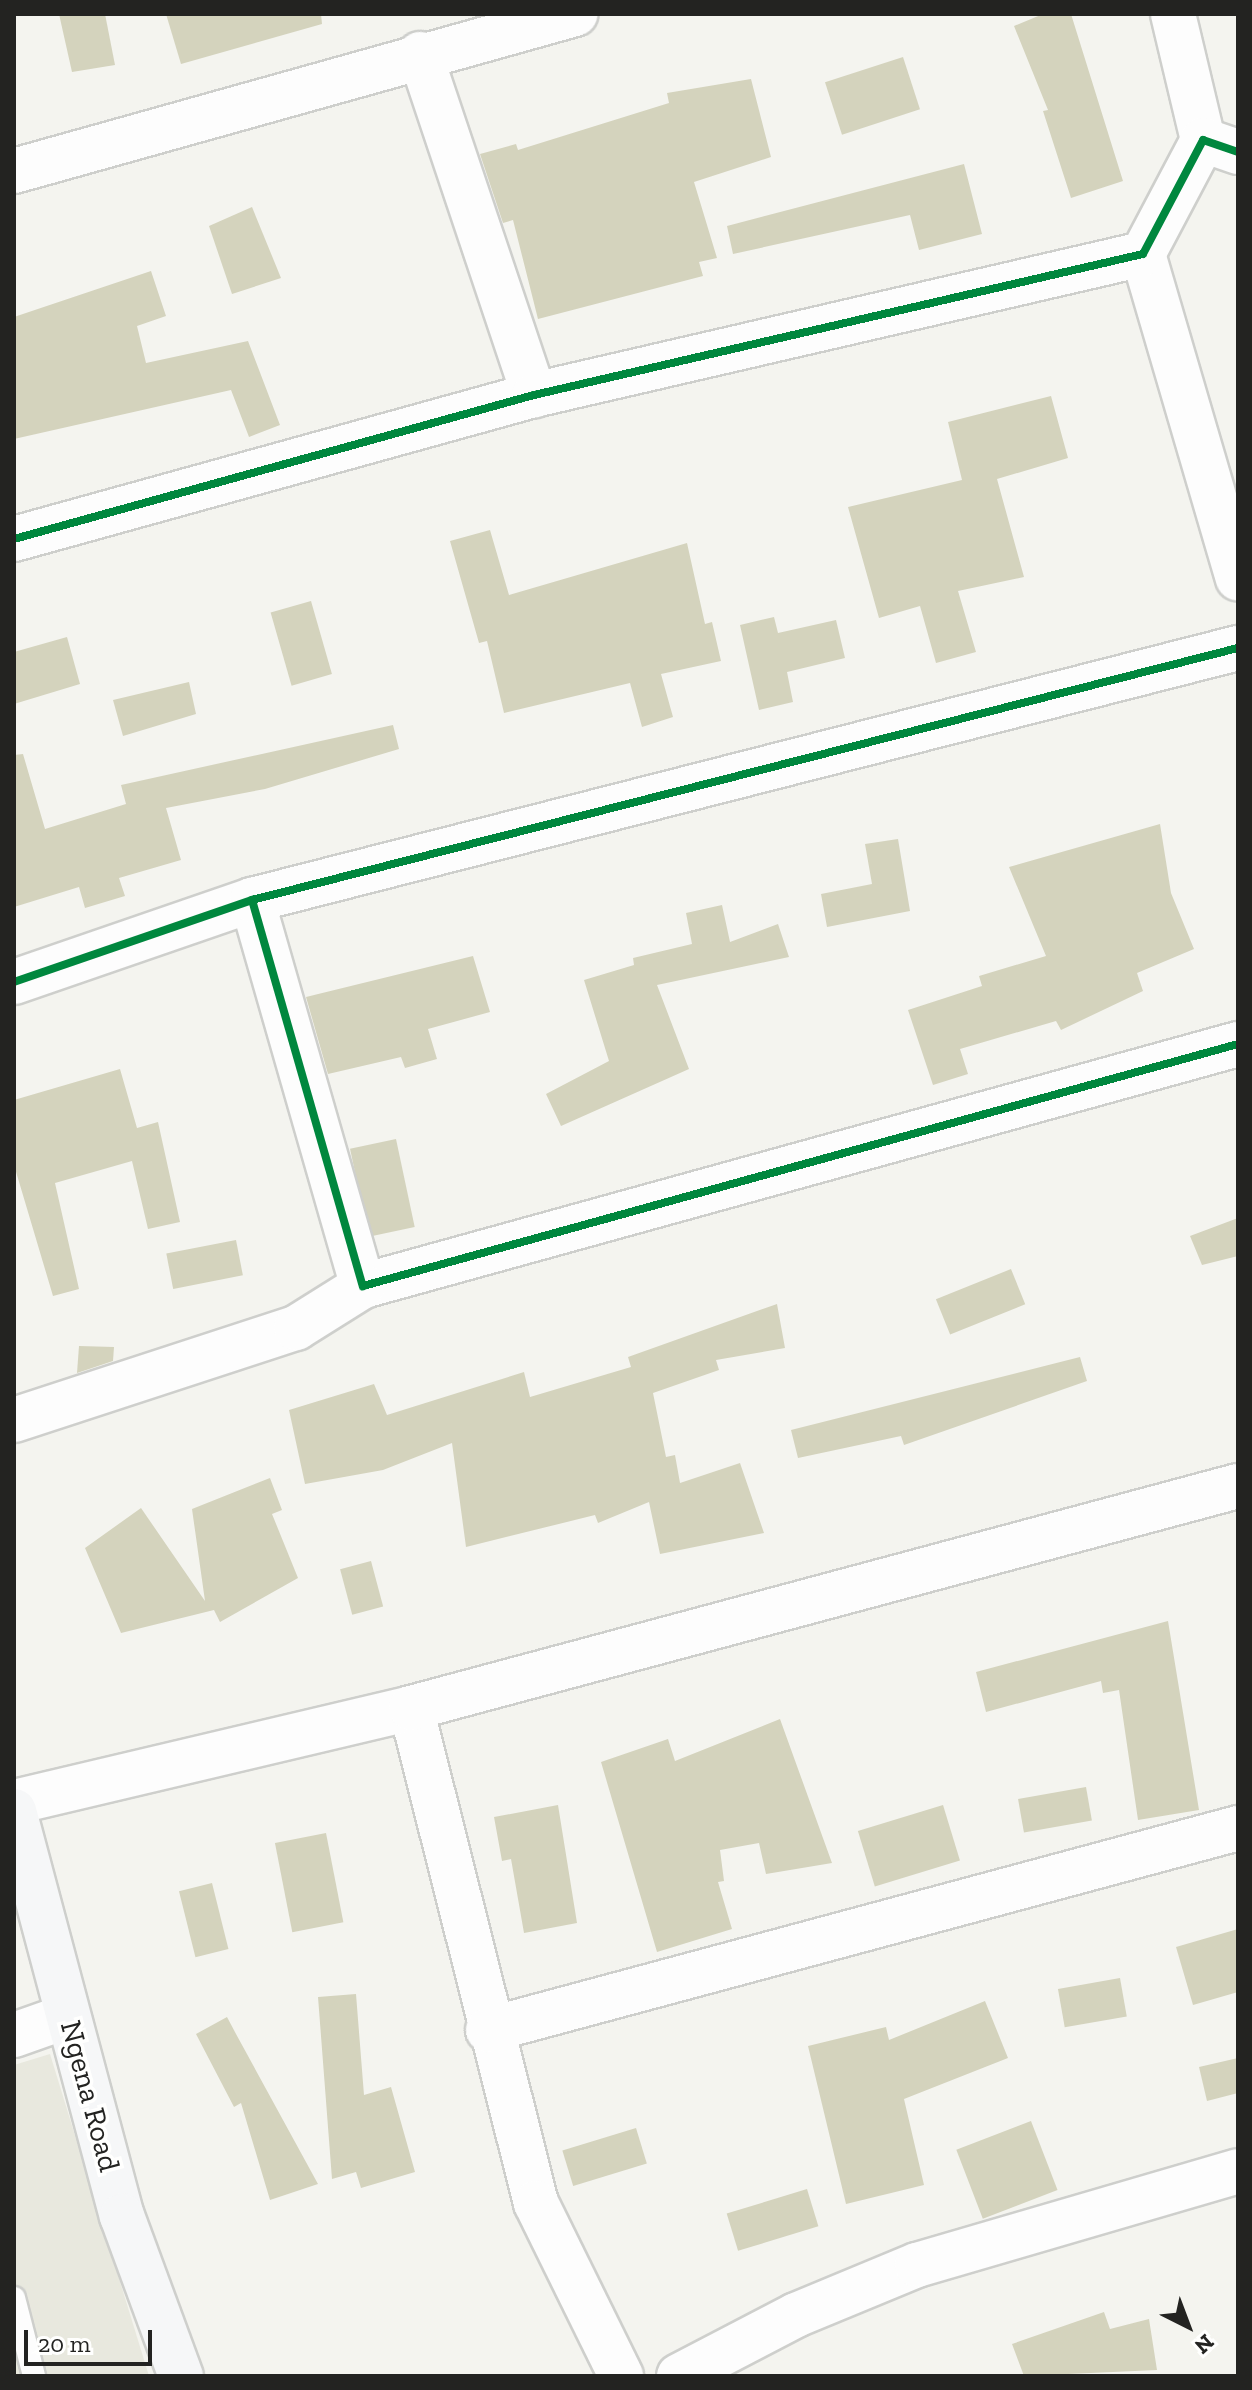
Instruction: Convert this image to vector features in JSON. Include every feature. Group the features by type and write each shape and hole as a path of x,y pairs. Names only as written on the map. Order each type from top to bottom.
{"street":[{"path":"14,171 420,54 501,23 575,14"},
{"path":"14,539 534,395 1143,254 1220,146 1173,14"},
{"path":"420,54 534,395"},
{"path":"1143,254 1238,578"},
{"path":"14,982 252,900 1238,648"},
{"path":"252,900 363,1286"},
{"path":"14,1420 296,1328 363,1286 1238,1044"},
{"path":"14,1802 411,1708 1238,1486"},
{"path":"411,1708 488,2030 536,2203 621,2376"},
{"name":"Ngena Road","path":"14,1811 122,2216 181,2376"},
{"path":"488,2030 1238,1828"},
{"path":"14,2035 68,2016"},
{"path":"679,2376 796,2315 917,2265 1238,2171"}],"lane":[{"path":"14,2298 34,2376"}],"shaded area":[{"path":"50,2054 149,2376 14,2376 14,2065"}],"building":[{"path":"59,14 105,14 115,65 72,72"},
{"path":"166,14 321,14 322,24 181,64"},
{"path":"1043,14 1071,14 1123,181 1071,198 1043,111 1048,110 1014,26"},
{"path":"903,57 920,109 842,135 825,82"},
{"path":"751,79 771,157 694,182 717,258 699,262 703,276 538,319 513,220 503,223 480,154 516,144 518,150 669,103 667,93"},
{"path":"964,164 982,234 919,250 910,215 733,254 727,226"},
{"path":"252,207 281,278 232,294 209,226"},
{"path":"151,271 166,316 137,326 146,363 248,341 280,425 249,437 231,390 14,439 14,317"},
{"path":"1051,396 1068,458 997,479 1024,577 958,591 976,652 936,663 920,606 879,618 848,507 962,480 948,422"},
{"path":"490,530 509,595 687,543 705,624 712,622 721,661 661,674 673,717 642,727 630,683 504,713 487,641 479,643 450,541"},
{"path":"311,601 332,674 292,686 271,613"},
{"path":"774,617 778,633 836,620 845,658 787,672 793,702 759,710 740,625"},
{"path":"67,637 80,684 14,704 14,652"},
{"path":"189,682 196,714 123,736 113,700"},
{"path":"393,725 399,749 265,789 166,808 181,860 119,878 125,896 85,908 79,887 14,907 14,755 23,754 45,829 126,804 121,785"},
{"path":"1160,824 1171,893 1194,949 1137,973 1143,991 1061,1030 1056,1021 960,1049 968,1074 933,1085 908,1010 982,986 979,976 1046,956 1009,867"},
{"path":"898,839 910,911 827,927 821,894 872,884 865,844"},
{"path":"722,905 730,942 778,924 789,957 657,985 689,1069 561,1126 546,1094 609,1061 584,980 634,965 633,958 692,944 686,913"},
{"path":"473,956 490,1012 428,1029 437,1059 405,1068 401,1057 328,1074 306,997"},
{"path":"120,1069 137,1128 158,1122 180,1222 148,1229 132,1161 55,1183 79,1289 53,1296 14,1165 14,1100"},
{"path":"396,1139 415,1227 369,1237 350,1149"},
{"path":"1238,1218 1238,1256 1202,1265 1190,1236"},
{"path":"236,1240 243,1275 173,1289 166,1254"},
{"path":"1011,1269 1025,1304 950,1335 936,1299"},
{"path":"777,1304 785,1348 716,1360 719,1370 653,1393 666,1457 675,1455 680,1483 740,1463 764,1533 660,1554 649,1502 598,1523 595,1515 466,1547 452,1443 383,1470 305,1484 289,1410 374,1384 387,1415 524,1372 530,1397 631,1367 628,1357"},
{"path":"79,1346 114,1347 113,1361 77,1373"},
{"path":"1080,1357 1087,1381 904,1445 901,1436 798,1458 791,1430"},
{"path":"270,1478 282,1510 272,1514 298,1578 220,1622 214,1610 121,1633 85,1548 141,1508 205,1601 192,1509"},
{"path":"371,1561 383,1606 352,1615 340,1569"},
{"path":"1168,1621 1199,1810 1138,1820 1119,1690 1103,1693 1101,1681 986,1712 976,1672"},
{"path":"780,1719 832,1863 766,1874 759,1843 720,1850 724,1881 718,1882 732,1929 657,1952 601,1762 668,1739 675,1761"},
{"path":"1086,1787 1092,1820 1024,1832 1018,1799"},
{"path":"558,1805 577,1923 524,1933 511,1859 502,1861 494,1817"},
{"path":"943,1805 960,1860 875,1886 858,1831"},
{"path":"326,1833 343,1922 292,1932 275,1843"},
{"path":"212,1883 228,1949 195,1957 179,1891"},
{"path":"1238,1929 1238,1992 1193,2005 1176,1947"},
{"path":"1120,1978 1127,2016 1065,2027 1058,1989"},
{"path":"356,1994 364,2095 391,2087 415,2172 361,2188 356,2172 332,2179 318,1997"},
{"path":"985,2001 1008,2058 904,2099 924,2185 846,2204 808,2046 886,2027 889,2040"},
{"path":"227,2017 318,2184 270,2200 241,2103 234,2107 196,2034"},
{"path":"1238,2058 1238,2093 1207,2101 1199,2067"},
{"path":"1031,2121 1058,2190 983,2219 956,2150"},
{"path":"636,2128 647,2163 573,2186 562,2151"},
{"path":"807,2189 818,2226 738,2251 727,2214"},
{"path":"1104,2312 1110,2329 1149,2319 1157,2370 1024,2376 1012,2344"}],"cycle path":[{"path":"14,539 534,395 1143,254 1203,140 1238,152"},
{"path":"14,982 252,900 1238,648"},
{"path":"252,900 363,1286 1238,1044"}]}
